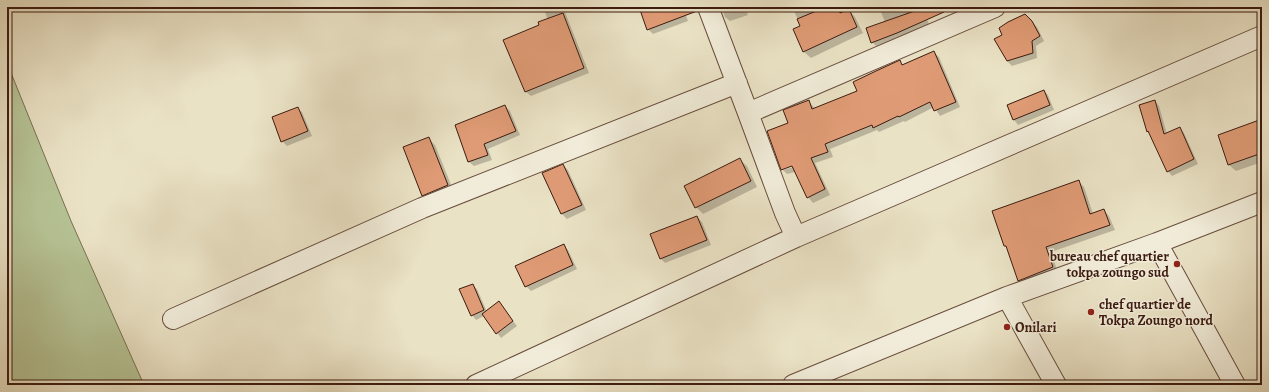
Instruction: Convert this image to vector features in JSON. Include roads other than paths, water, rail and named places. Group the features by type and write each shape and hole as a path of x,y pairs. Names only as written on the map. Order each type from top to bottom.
{"street":[{"path":"708,7 784,213 796,237"},
{"path":"748,113 995,7"},
{"path":"476,385 796,237 1262,36"},
{"path":"173,319 422,208 737,83"},
{"path":"793,385 1007,297 1157,243 1262,202"},
{"path":"1157,243 1235,385"},
{"path":"1007,297 1056,385"}],"place":[{"name":"bureau chef quartier tokpa zoungo sud","path":"1177,264"},
{"name":"chef quartier de Tokpa Zoungo nord","path":"1091,312"},
{"name":"Onilari","path":"1007,327"}]}
